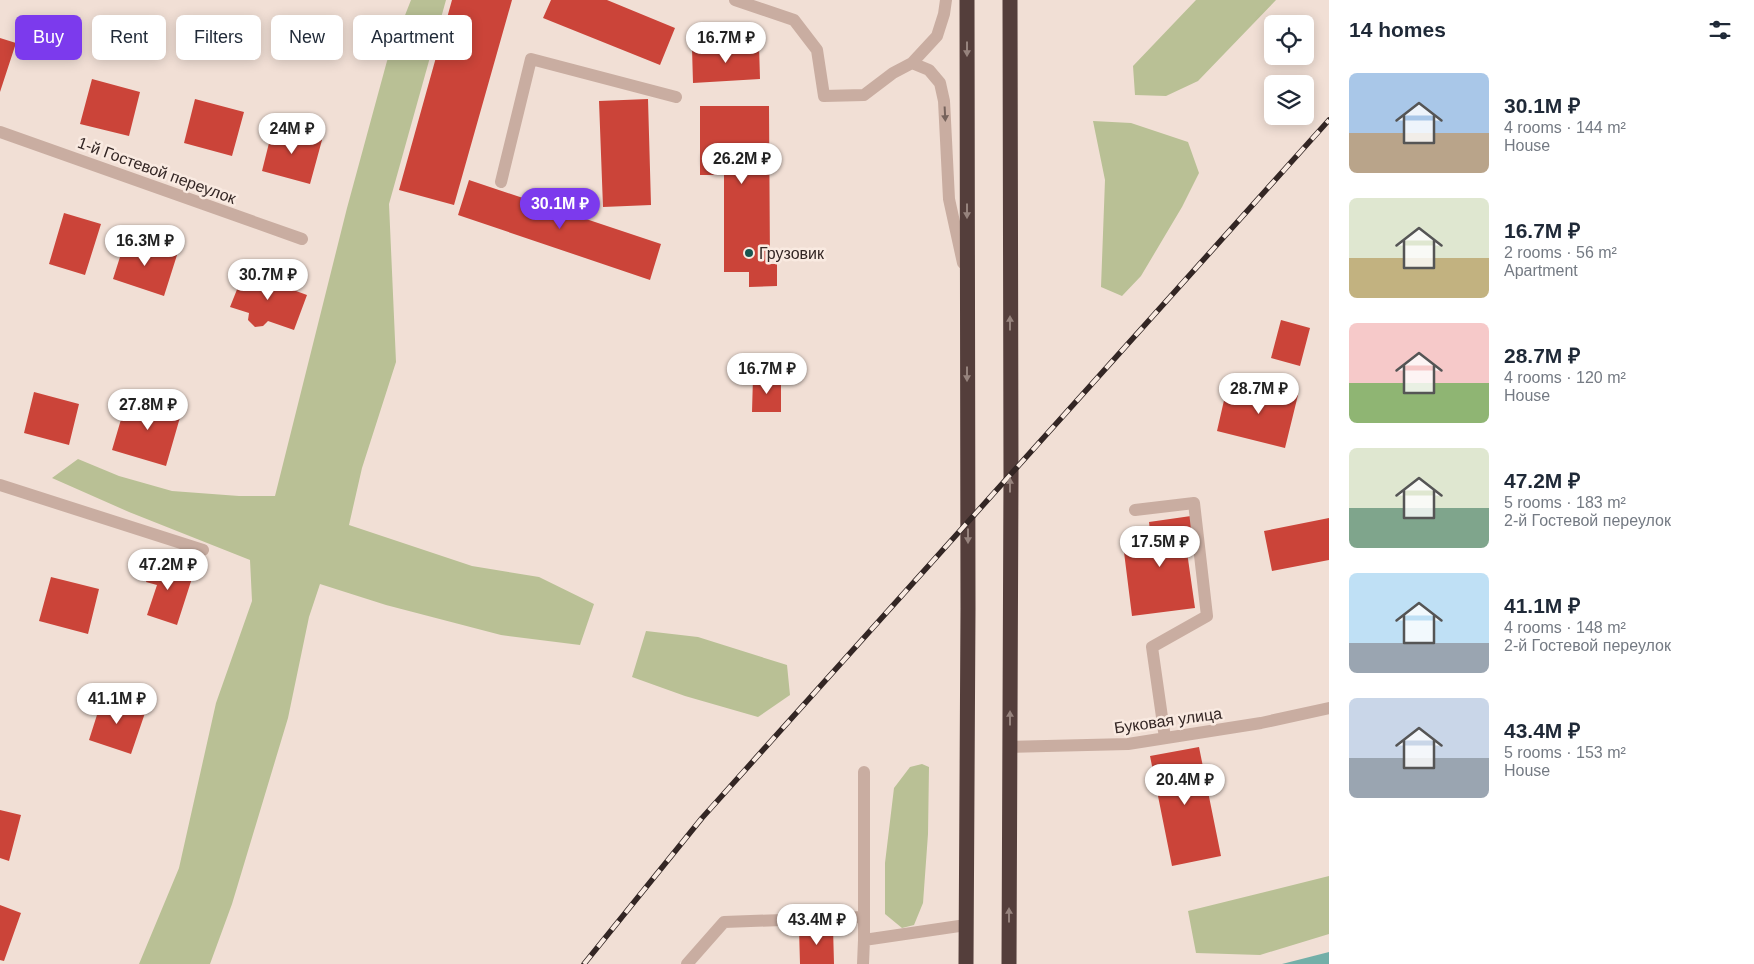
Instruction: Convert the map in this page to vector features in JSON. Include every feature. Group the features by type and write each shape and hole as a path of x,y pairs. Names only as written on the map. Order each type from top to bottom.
{"highway":[{"path":"966,964 968,618 967,0"},
{"path":"1009,964 1010,0"}],"street":[{"path":"735,0 794,20 817,50 824,96 864,95 893,73 912,63 937,36 946,0"},
{"path":"501,182 531,59 676,97"},
{"path":"912,63 929,70 940,83 944,100 949,199 967,280"},
{"name":"1-й Гостевой переулок","path":"0,132 302,239"},
{"path":"0,486 203,550"},
{"path":"1135,510 1194,503 1207,616 1152,647 1165,738"},
{"name":"Буковая улица","path":"1010,747 1128,744 1261,723 1329,708"},
{"path":"864,772 864,964"},
{"path":"687,964 724,922 864,917"},
{"path":"864,940 966,925"}],"green space":[{"path":"411,0 446,0 442,15 405,15"},
{"path":"1196,0 1276,0 1198,81 1166,96 1135,95 1133,66"},
{"path":"429,60 389,204 396,362 362,468 349,525 472,566 539,577 594,604 580,645 501,635 386,605 320,584 309,617 288,718 232,904 210,964 139,964 179,868 216,703 252,601 250,560 129,512 52,478 78,459 119,476 172,491 239,496 275,496 347,208 387,61"},
{"path":"1093,121 1131,123 1188,142 1199,173 1182,207 1141,276 1122,296 1101,287 1105,180"},
{"path":"646,631 698,637 787,665 790,695 758,717 685,696 632,677"},
{"path":"922,764 929,767 928,834 923,903 914,925 902,928 885,914 885,863 894,788 910,767"},
{"path":"1329,876 1329,934 1260,955 1196,953 1188,911"}],"water":[{"path":"1329,952 1329,964 1282,964"}],"building":[{"path":"452,0 512,0 454,205 399,190 435,60 472,60 472,15 448,15"},
{"path":"551,0 607,0 675,28 660,65 543,18"},
{"path":"0,38 15,43 15,46 0,92"},
{"path":"759,45 760,79 693,83 692,48"},
{"path":"92,79 140,92 129,136 80,124"},
{"path":"195,99 244,112 232,156 184,143"},
{"path":"648,99 651,205 603,207 599,101"},
{"path":"700,106 769,106 770,264 777,264 777,286 749,287 749,272 724,272 724,175 700,175"},
{"path":"273,127 322,140 310,184 262,171"},
{"path":"469,180 661,244 650,280 458,215"},
{"path":"64,213 101,224 85,275 49,264"},
{"path":"126,238 177,255 164,296 113,279"},
{"path":"266,270 280,275 277,284 307,295 294,330 268,321 263,326 255,327 248,320 249,313 230,307 244,272 263,279"},
{"path":"1281,320 1310,328 1300,366 1271,358"},
{"path":"753,377 781,377 781,412 752,412"},
{"path":"1246,383 1298,395 1285,448 1217,431 1225,396 1242,401"},
{"path":"34,392 79,404 69,445 24,433"},
{"path":"127,399 159,408 162,401 183,407 166,466 112,450"},
{"path":"1191,516 1194,536 1185,538 1195,608 1132,616 1122,536 1150,532 1149,522"},
{"path":"1329,518 1329,560 1272,571 1264,531"},
{"path":"153,559 194,572 177,625 147,615 157,585 146,582"},
{"path":"51,577 99,589 88,634 39,621"},
{"path":"103,696 146,710 131,754 89,740"},
{"path":"1199,747 1221,856 1172,866 1150,756"},
{"path":"0,810 21,815 9,861 0,858"},
{"path":"0,905 21,913 4,961 0,960"},
{"path":"833,927 834,964 800,964 799,928"}],"railway":[{"path":"584,964 702,818 1329,120"}],"place":[{"name":"Грузовик","path":"749,253"}]}
